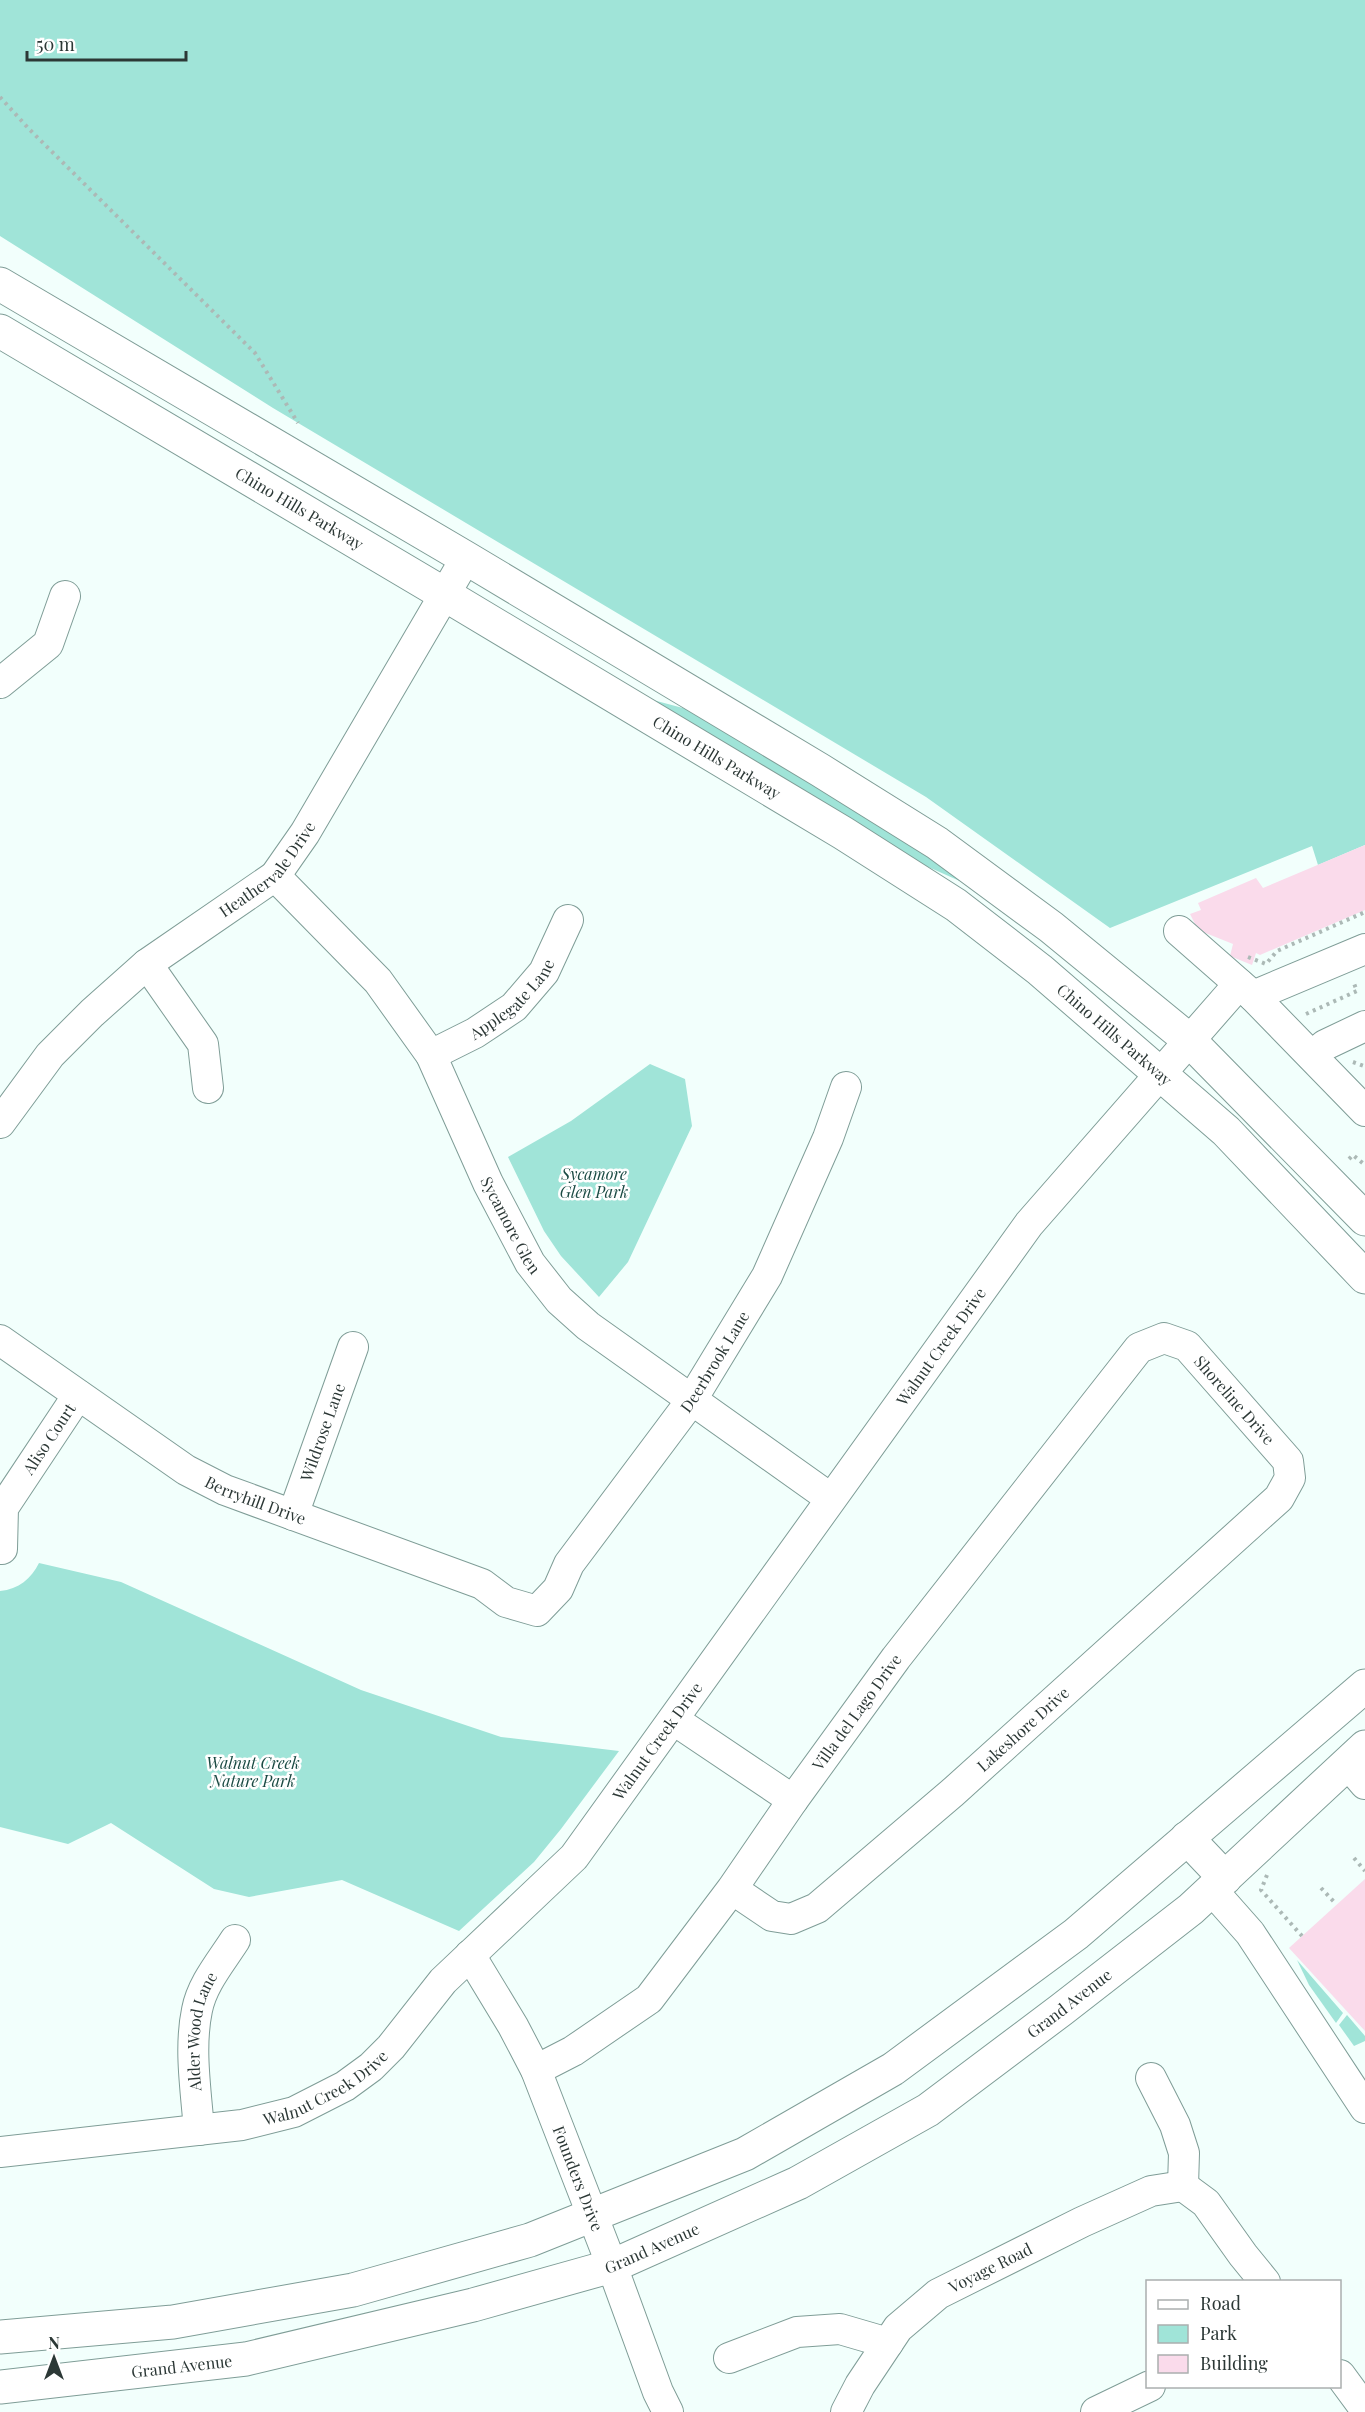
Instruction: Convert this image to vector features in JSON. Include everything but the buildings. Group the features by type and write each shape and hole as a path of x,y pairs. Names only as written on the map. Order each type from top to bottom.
{"main road":[{"path":"0,284 466,558 820,770 937,843 1051,927 1189,1041 1365,1219"},
{"name":"Chino Hills Parkway","path":"0,331 843,833 956,905 1040,970 1155,1079 1226,1131 1365,1277"},
{"path":"0,2337 173,2322 353,2290 530,2240 745,2154 893,2070 1076,1934 1365,1686"},
{"name":"Grand Avenue","path":"0,2387 246,2359 473,2305 612,2266 798,2183 928,2110 1191,1909 1360,1763"},
{"path":"1181,1844 1218,1884"}],"street":[{"name":"Heathervale Drive","path":"0,1124 50,1055 92,1013 147,964 274,876 305,833 466,558"},
{"path":"0,683 48,644 65,597"},
{"name":"Sycamore Glen","path":"274,876 378,981 431,1055 488,1183 530,1263 559,1300 588,1326 830,1498"},
{"name":"Applegate Lane","path":"431,1055 475,1033 514,1006 544,972 568,920"},
{"path":"1179,931 1245,978 1312,1056 1365,1111"},
{"path":"1245,978 1365,949"},
{"path":"147,964 203,1044 208,1088"},
{"name":"Walnut Creek Drive","path":"0,2152 242,2125 294,2112 345,2086 371,2067 392,2047 443,1981 574,1857 1029,1224 1245,978"},
{"path":"1312,1056 1325,1045 1365,1026"},
{"name":"Deerbrook Lane","path":"537,1611 558,1589 569,1564 691,1401 766,1276 828,1138 846,1088"},
{"name":"Shoreline Drive","path":"1164,1338 1187,1346 1288,1461 1290,1478"},
{"name":"Villa del Lago Drive","path":"536,2070 573,2051 649,1999 732,1889 896,1658 1139,1348 1164,1338"},
{"name":"Berryhill Drive","path":"0,1340 186,1470 225,1490 482,1584 506,1602 537,1611"},
{"name":"Wildrose Lane","path":"293,1515 352,1347"},
{"name":"Aliso Court","path":"2,1550 3,1508 78,1395"},
{"name":"Lakeshore Drive","path":"732,1889 772,1916 791,1919 817,1908 952,1793 1279,1498 1290,1478"},
{"path":"674,1719 793,1800"},
{"path":"1218,1884 1250,1933 1363,2085"},
{"name":"Alder Wood Lane","path":"199,2130 194,2042 197,2008 208,1982 235,1940"},
{"name":"Founders Drive","path":"470,1955 513,2026 536,2070 658,2392 668,2412"},
{"path":"1151,2078 1175,2125 1184,2153 1184,2187 1206,2204 1263,2280"},
{"name":"Voyage Road","path":"846,2412 860,2385 898,2328 938,2294 1131,2200 1151,2192 1184,2187"},
{"path":"729,2358 797,2332 840,2329 888,2343"},
{"path":"1341,2376 1365,2409"},
{"path":"1095,2412 1146,2388"}],"path":[{"path":"0,97 29,129 255,353 298,423"},
{"path":"1245,978 1266,964 1277,951 1365,912"},
{"path":"1296,1018 1357,991 1353,981"},
{"path":"1349,1159 1353,1155 1365,1165"},
{"path":"1354,1858 1365,1871"},
{"path":"1321,1888 1336,1904"},
{"path":"1261,1890 1302,1935"}],"green space":[{"path":"0,0 1365,0 1365,845 1318,865 1312,846 1110,928 926,797 273,408 0,236"},
{"path":"653,700 694,711 887,826 962,882 917,862"},
{"name":"Sycamore Glen Park","path":"650,1064 685,1079 692,1126 628,1262 599,1297 561,1256 544,1231 508,1157 571,1121"},
{"name":"Walnut Creek Nature Park","path":"39,1563 121,1582 361,1690 501,1737 619,1751 534,1862 459,1931 342,1880 249,1897 214,1889 111,1823 68,1844 0,1827 0,1591 24,1582"},
{"path":"1297,1960 1343,2013 1336,2023 1309,1985"},
{"path":"1347,2015 1365,2036 1365,2041 1354,2046 1339,2025"}]}
